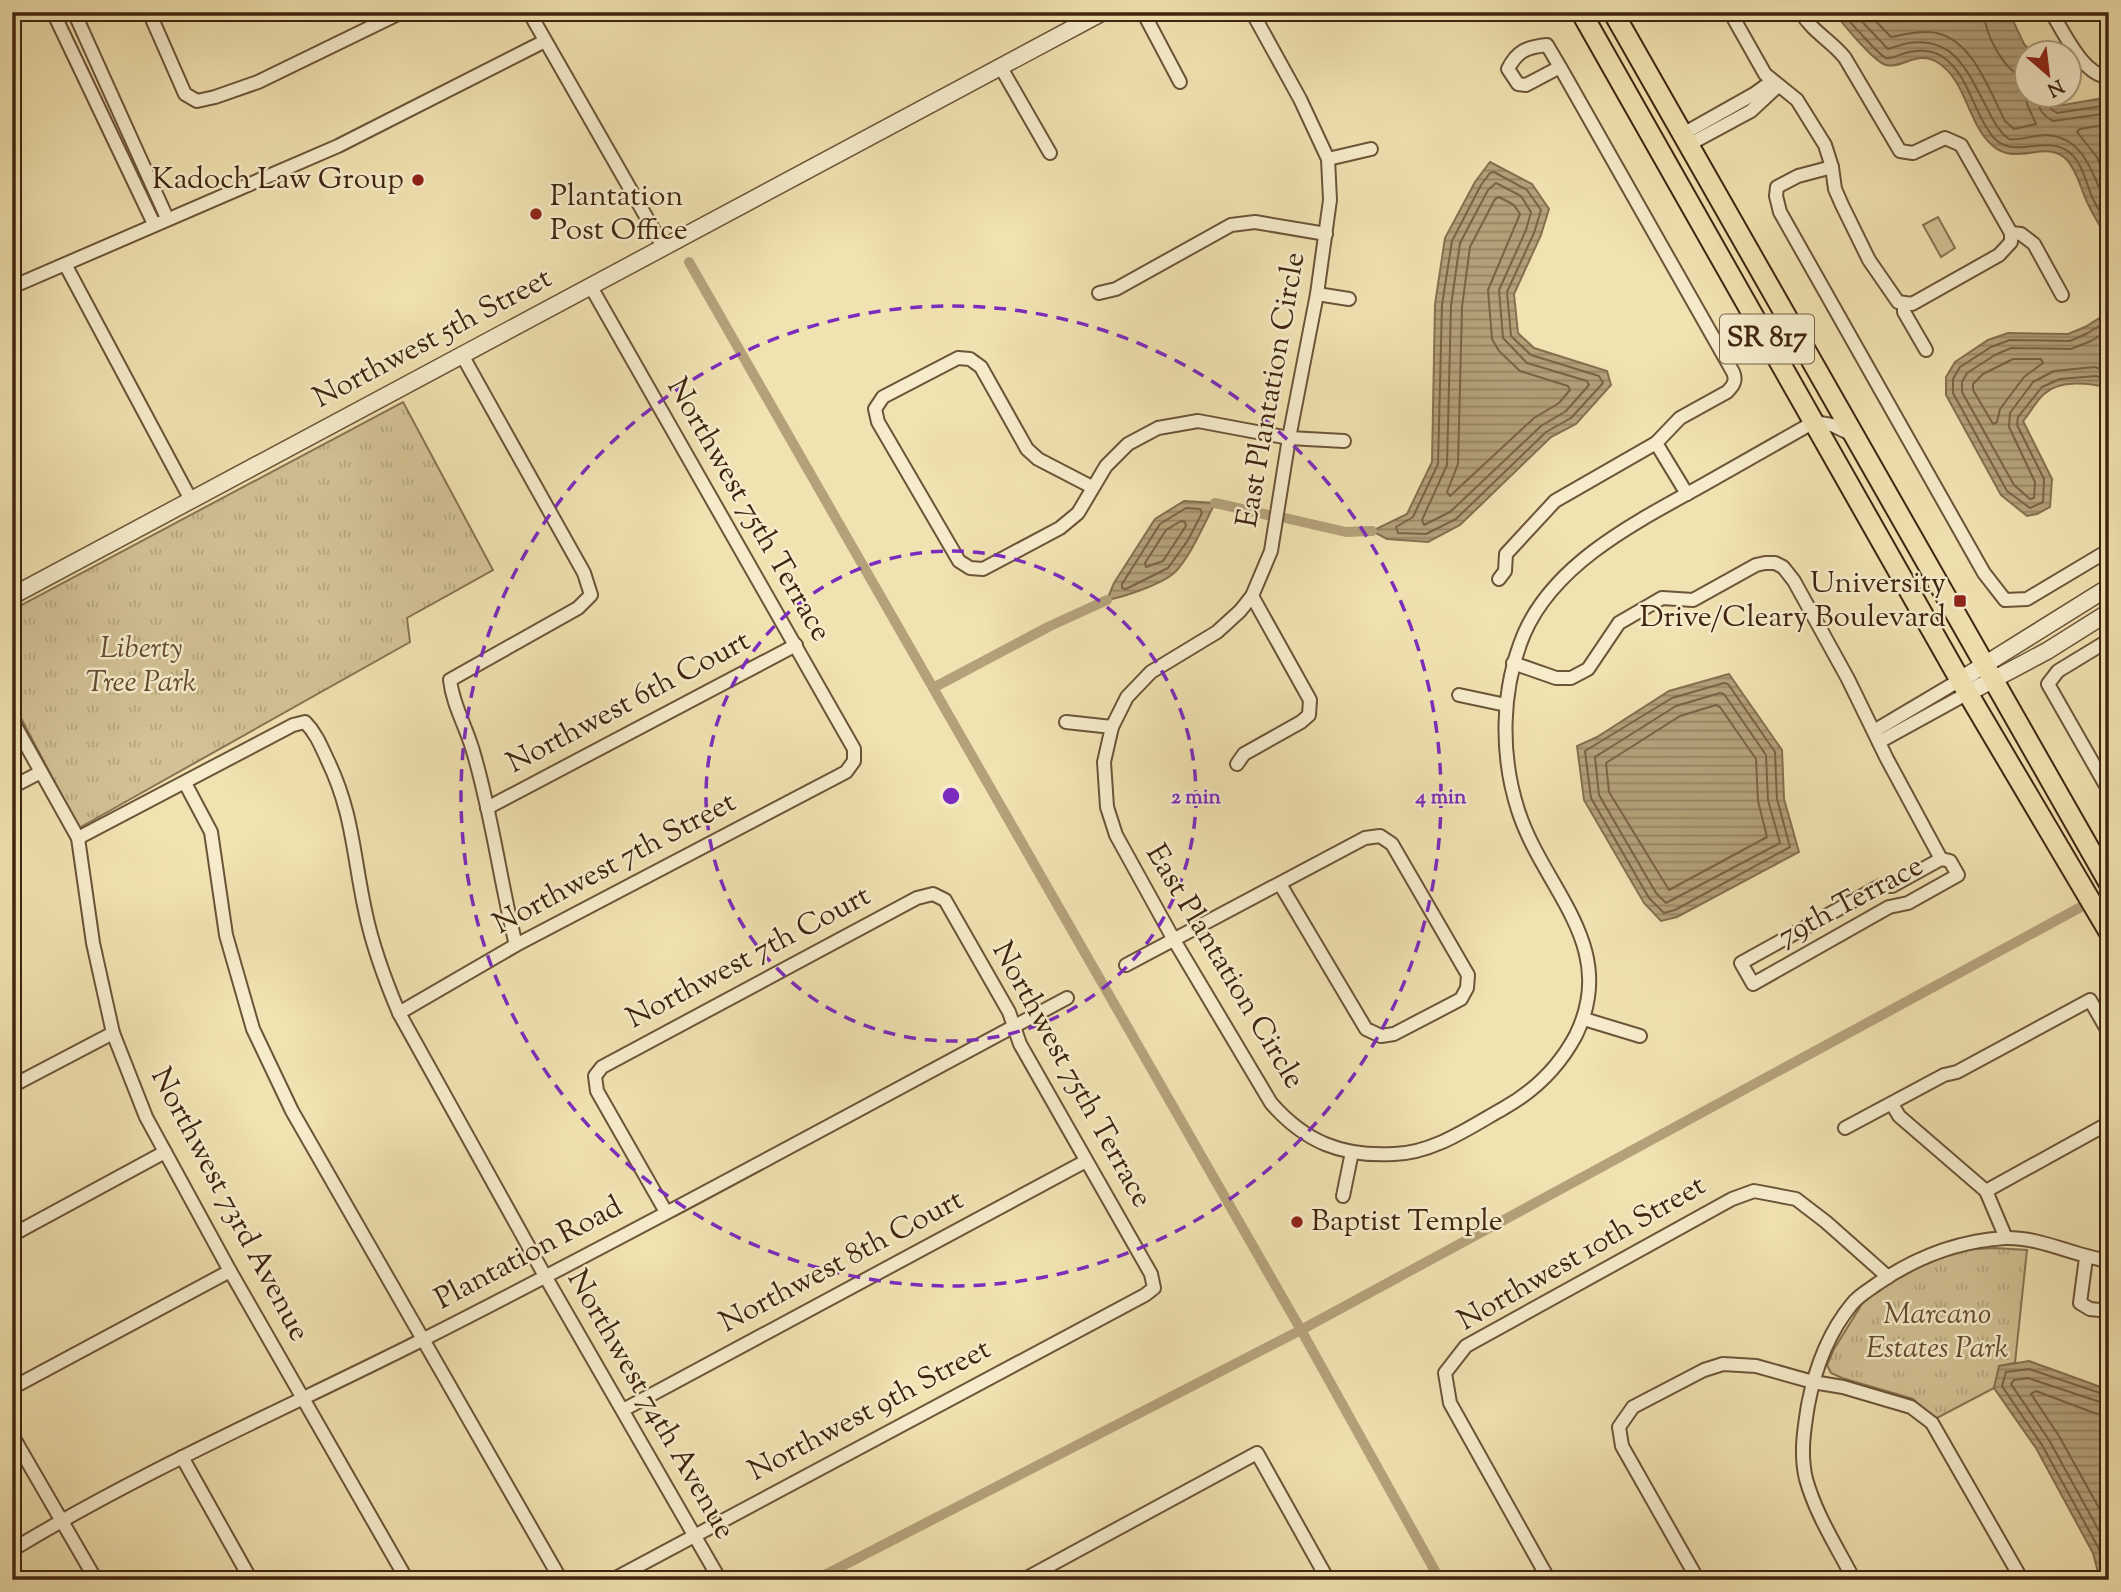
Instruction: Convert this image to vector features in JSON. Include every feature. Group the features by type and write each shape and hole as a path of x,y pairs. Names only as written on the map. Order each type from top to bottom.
{"main road":[{"name":"SR 817","path":"1581,12 1964,686 2109,932"},
{"name":"SR 817","path":"1613,12 2109,883"},
{"path":"1648,130 1664,138 1686,139"}],"street":[{"path":"53,12 153,225"},
{"path":"74,12 167,218"},
{"path":"149,12 185,94 197,101 258,82 402,12"},
{"path":"528,12 664,248"},
{"name":"Northwest 5th Street","path":"12,596 1000,66 1077,18 1103,12"},
{"path":"1143,12 1180,82"},
{"name":"East Plantation Circle","path":"1252,12 1300,99 1328,159 1331,200 1271,551 1252,597 1240,611 1217,632 1151,672 1127,697 1112,727 1104,762 1107,807 1116,835 1174,940 1271,1103 1289,1123 1318,1141 1352,1152 1405,1154 1438,1144 1523,1097 1547,1077 1567,1052 1584,1018 1590,988 1587,953 1574,919 1519,813 1506,749 1506,705 1513,663 1542,602 1603,544 1814,422"},
{"path":"1730,12 1744,41 1775,83 1797,100 1825,145 1835,189 1869,260 1898,302 1912,304 1999,256 2011,242 2011,233 1961,145 1945,138 1913,153 1899,151 1845,58 1816,32 1801,12"},
{"path":"2051,12 2086,67 2098,76 2109,77"},
{"path":"12,287 66,266 167,218 338,146 545,41"},
{"path":"1000,66 1049,153"},
{"path":"1499,579 1505,571 1507,554 1555,501 1656,443 1680,418 1727,392 1734,382 1733,372 1560,67"},
{"path":"1686,139 1729,116 1757,107 1775,83"},
{"path":"1328,159 1371,149"},
{"path":"1832,167 1798,176 1777,187 1780,212 1997,592 2005,600 2027,599 2109,550"},
{"path":"1099,293 1116,289 1231,225 1255,222 1326,233"},
{"path":"2011,233 2021,234 2034,244 2062,295"},
{"path":"66,266 191,500"},
{"name":"Northwest 75th Terrace","path":"591,287 854,749 854,761"},
{"path":"1317,294 1349,299"},
{"path":"1904,304 1904,312 1926,350"},
{"path":"463,355 584,573 591,595 578,608 450,680 452,698 473,749 516,945"},
{"path":"1093,487 1038,459 1027,449 981,367 970,359 958,358 884,397 875,409 878,422 959,561 970,568 983,569 1060,528 1077,513 1106,466 1128,444 1158,428 1198,421 1289,438 1344,441"},
{"path":"1814,422 1832,425 1855,436"},
{"path":"1656,443 1687,494"},
{"path":"1513,663 1556,678 1571,678 1588,668 1619,622 1662,598 1693,600 1756,565 1775,563 1783,567 1794,581 1941,859"},
{"path":"1877,736 1989,672 2109,587"},
{"path":"1237,764 1244,754 1301,722 1308,715 1310,700 1252,597"},
{"path":"1989,672 2047,651 2109,612"},
{"path":"2109,640 2057,671 2048,684 2109,790"},
{"name":"Northwest 6th Court","path":"487,808 796,646"},
{"path":"1459,695 1506,705"},
{"name":"Northwest 73rd Avenue","path":"12,720 78,838 93,943 113,1033 146,1117 230,1271 407,1580"},
{"path":"1066,722 1112,727"},
{"name":"Northwest 74th Avenue","path":"185,783 293,725 305,723 313,730 339,784 351,824 365,912 383,975 399,1013 545,1276 720,1580"},
{"name":"Northwest 7th Street","path":"399,1013 516,945 846,772 854,761"},
{"path":"12,787 41,772"},
{"path":"78,838 185,783 211,832 226,935 253,1029 292,1111 561,1580"},
{"path":"1126,965 1366,838 1380,836 1392,844 1468,975 1467,988 1461,999 1394,1034 1381,1036 1366,1029 1280,884"},
{"name":"79th Terrace","path":"1941,859 1950,861 1958,875 1908,904 1889,906 1753,984 1741,963 1880,886 1892,886 1941,859"},
{"name":"Northwest 75th Terrace","path":"933,894 945,900 1009,1012 1020,1044 1151,1274 1154,1287"},
{"name":"Northwest 7th Court","path":"666,1212 597,1091 595,1076 602,1067 917,898 933,894"},
{"name":"Plantation Road","path":"12,1550 62,1520 182,1457 545,1276 1067,998"},
{"path":"1845,1128 1944,1075 1957,1072 2090,1000 2109,1033"},
{"path":"1584,1018 1640,1036"},
{"path":"12,1086 113,1033"},
{"path":"1892,1104 1899,1116 1986,1191 2006,1238"},
{"path":"1986,1191 2109,1123"},
{"path":"12,1235 165,1152"},
{"path":"1343,1196 1352,1152"},
{"name":"Northwest 8th Court","path":"623,1410 1086,1161"},
{"name":"Northwest 10th Street","path":"1549,1580 1450,1403 1445,1373 1466,1346 1732,1199 1754,1191 1796,1199 1888,1276"},
{"path":"1854,1580 1820,1515 1806,1478 1802,1439 1813,1382 1823,1353 1853,1301 1913,1261 1970,1242 2006,1238 2033,1241 2086,1258 2109,1261"},
{"path":"2086,1258 2080,1303 2090,1309 2109,1311"},
{"path":"12,1388 230,1271"},
{"name":"Northwest 9th Street","path":"612,1580 1133,1301 1154,1287"},
{"path":"1698,1580 1622,1446 1619,1427 1633,1407 1704,1370 1723,1364 1756,1366 1911,1407 1932,1423 2022,1580"},
{"path":"12,1436 96,1580"},
{"path":"1023,1580 1257,1453 1328,1580"},
{"path":"182,1457 251,1580"}],"green space":[{"path":"1938,217 1955,248 1941,257 1923,225"},
{"name":"Liberty Tree Park","path":"403,402 493,570 407,618 410,642 79,828 12,701 12,610"},
{"name":"Marcano Estates Park","path":"1955,1250 2027,1250 2015,1363 2000,1366 1994,1388 1935,1419 1913,1399 1831,1373 1827,1365 1834,1349 1862,1304 1898,1272"}],"water":[{"path":"1834,12 2009,12 2021,38 2012,38 2012,108 2082,108 2082,102 2109,97 2109,241 2090,209 2077,176 2067,160 2050,151 2021,154 2002,152 1984,137 1955,80 1937,62 1923,58 1898,65 1886,65 1858,42"},
{"path":"1490,162 1532,184 1549,209 1541,235 1514,294 1518,333 1534,348 1607,371 1611,385 1576,424 1551,437 1460,525 1428,542 1387,539 1372,531 1407,514 1432,462 1435,304 1445,238 1475,182"},
{"path":"2109,312 2109,388 2084,384 2058,386 2041,397 2023,421 2052,479 2050,507 2027,516 2001,495 1946,395 1946,377 1955,362 1988,340 2008,333 2068,334"},
{"path":"1184,501 1215,503 1179,568 1167,578 1150,586 1107,600 1114,583 1155,519"},
{"path":"1729,674 1782,750 1784,799 1799,852 1677,917 1661,921 1644,903 1584,800 1577,746 1597,737 1669,691"},
{"path":"2029,1361 2109,1390 2109,1580 2100,1580 2093,1553 2036,1448 1994,1388 1999,1366"}],"waterway":[{"path":"689,262 1301,1330 1440,1580"},
{"path":"1215,503 1268,515"},
{"path":"1285,518 1346,532 1372,531"},
{"path":"933,688 1050,626 1107,600"},
{"path":"815,1580 1301,1330 2079,908"}],"place":[{"name":"Kadoch Law Group","path":"418,180"},
{"name":"Plantation Post Office","path":"536,214"},
{"name":"University Drive/Cleary Boulevard","path":"1960,601"},
{"name":"Baptist Temple","path":"1297,1222"}]}
